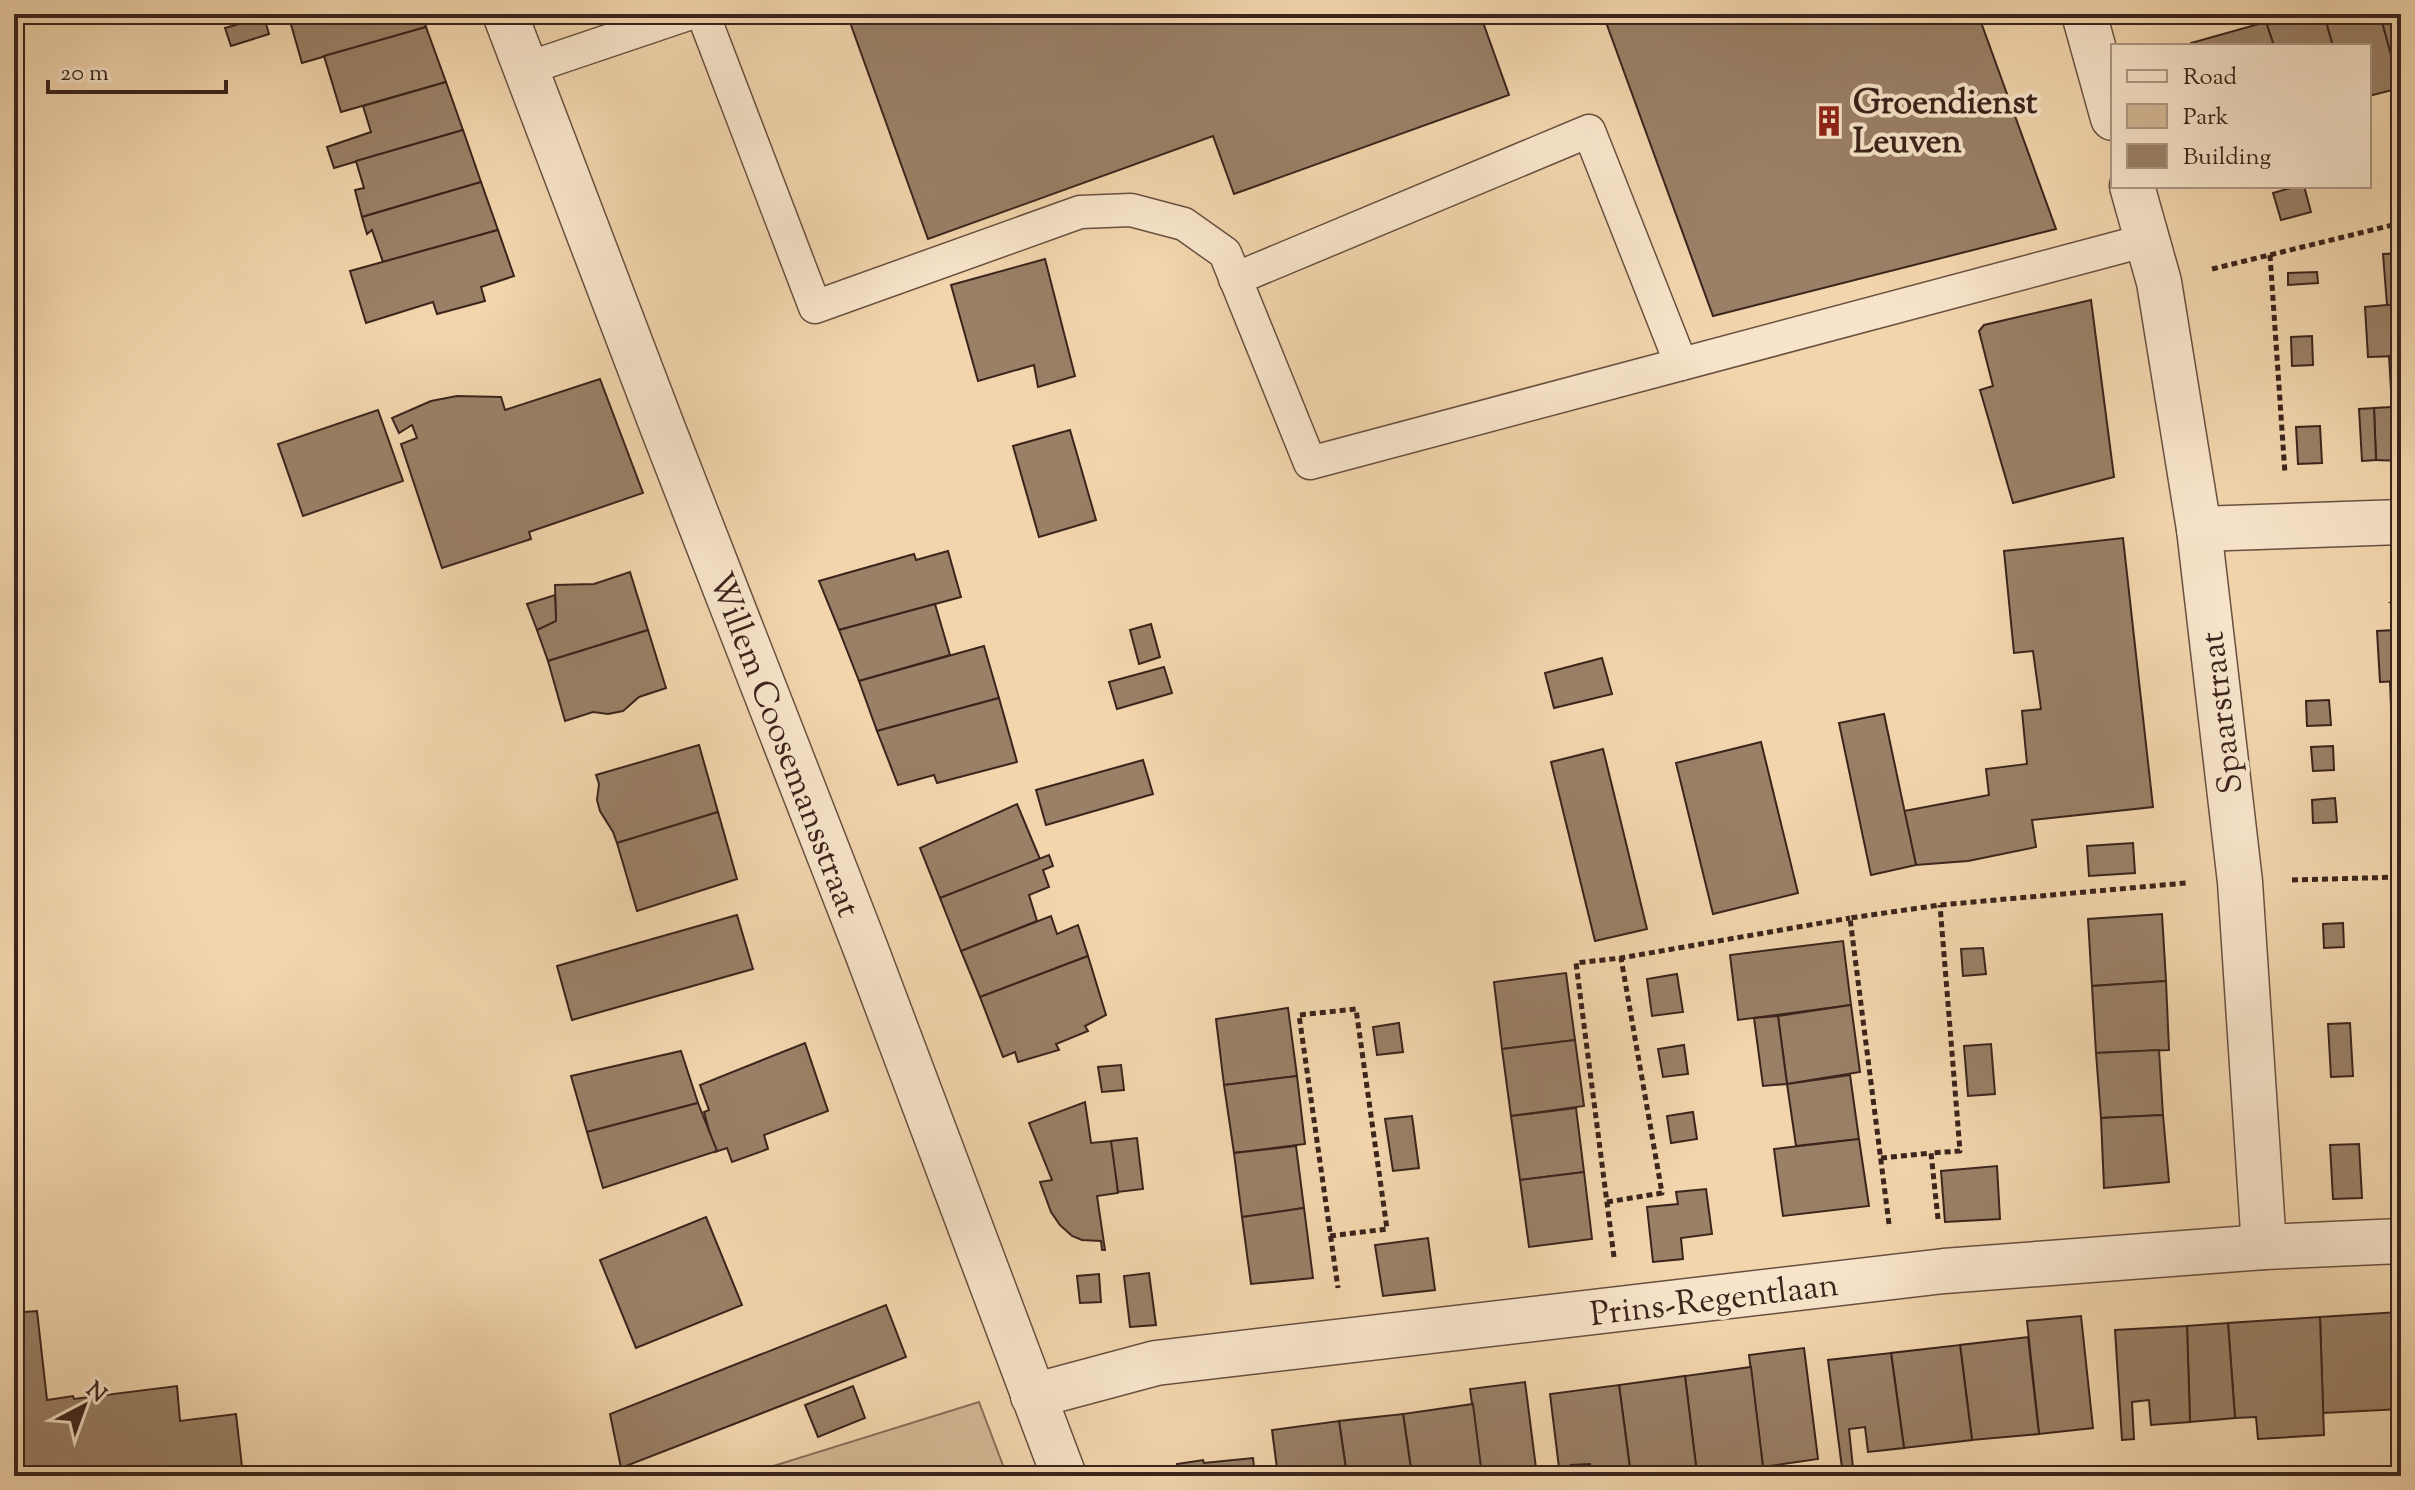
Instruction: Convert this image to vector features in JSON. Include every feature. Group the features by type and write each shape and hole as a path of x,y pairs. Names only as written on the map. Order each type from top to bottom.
{"street":[{"name":"Willem Coosemansstraat","path":"505,14 865,947 1064,1476"},
{"path":"2084,14 2111,111"},
{"name":"Spaarstraat","path":"2133,188 2159,282 2199,529 2240,882 2264,1247"},
{"path":"2199,529 2401,522"},
{"name":"Prins-Regentlaan","path":"1033,1396 1156,1363 1944,1271 2264,1247 2401,1241"}],"lane":[{"path":"525,69 688,14"},
{"path":"703,14 815,307 1080,212 1131,210 1184,224 1225,253 1310,463 2147,240"},
{"path":"1235,279 1589,131 1681,364"}],"path":[{"path":"2159,282 2401,223"},
{"path":"2270,255 2289,526"},
{"path":"1620,1309 1576,963 1940,905 2204,881 2401,877"},
{"path":"1881,1158 1960,1151 1940,905"},
{"path":"1850,918 1896,1277"},
{"path":"1607,1202 1662,1193 1621,958"},
{"path":"1330,1236 1387,1229 1356,1009 1299,1015 1330,1236 1345,1341"},
{"path":"1931,1153 1944,1271"}],"green space":[{"path":"979,1402 1007,1476 741,1476"}],"building":[{"path":"288,14 422,14 426,27 302,63"},
{"path":"847,14 1480,14 1509,95 1234,194 1213,136 928,239"},
{"name":"Groendienst Leuven","path":"1603,14 1978,14 2056,229 1713,316"},
{"path":"2297,14 2324,14 2332,44 2273,44 2266,22"},
{"path":"2324,14 2380,14 2400,88 2371,95 2371,44 2332,44"},
{"path":"2380,14 2401,14 2401,88 2400,88"},
{"path":"264,17 269,34 231,46 225,28"},
{"path":"2266,22 2273,44 2191,44"},
{"path":"426,27 446,82 341,112 324,56"},
{"path":"446,82 463,130 334,168 327,147 371,132 363,106"},
{"path":"463,130 481,182 362,217 355,190 364,188 356,161"},
{"path":"481,182 498,230 383,262 372,230 367,234 362,217"},
{"path":"2305,188 2311,212 2281,220 2273,193"},
{"path":"498,230 514,276 481,287 485,301 437,314 433,302 366,323 350,271"},
{"path":"2401,253 2401,305 2387,305 2383,254"},
{"path":"1045,259 1075,376 1038,387 1034,365 978,381 951,285"},
{"path":"2317,272 2318,283 2288,285 2288,273"},
{"path":"2091,300 2114,477 2013,503 1980,390 1993,386 1979,331 1984,325"},
{"path":"2401,305 2401,356 2368,357 2365,307"},
{"path":"2312,336 2313,365 2292,366 2291,337"},
{"path":"2389,356 2401,356 2401,407 2392,407"},
{"path":"600,379 643,493 529,532 531,539 442,568 401,444 417,438 412,425 399,433 392,418 431,401 457,396 501,397 505,410"},
{"path":"2401,407 2401,461 2376,460 2374,408"},
{"path":"2374,408 2376,460 2362,461 2359,409"},
{"path":"378,410 403,481 303,516 278,444"},
{"path":"2320,426 2322,463 2298,464 2296,427"},
{"path":"1070,430 1096,520 1039,537 1013,446"},
{"path":"2123,538 2153,807 2032,820 2036,847 1968,861 1916,865 1904,811 1989,795 1986,769 2027,764 2022,711 2041,709 2033,651 2014,653 2004,551"},
{"path":"948,551 961,597 839,630 819,581 914,554 916,560"},
{"path":"630,572 648,630 548,661 537,630 556,621 555,585 594,584"},
{"path":"555,595 556,621 537,630 527,604"},
{"path":"2391,603 2401,603 2401,681 2380,682 2377,631 2395,630 2394,605"},
{"path":"935,604 950,655 859,681 839,630"},
{"path":"1151,624 1160,657 1139,664 1130,630"},
{"path":"648,630 666,688 639,697 623,711 608,714 593,712 565,721 548,661"},
{"path":"984,646 999,698 877,731 859,681"},
{"path":"1602,658 1612,694 1554,708 1545,673"},
{"path":"1164,667 1172,693 1117,709 1109,682"},
{"path":"2401,681 2401,731 2392,732 2390,682"},
{"path":"999,698 1017,762 937,783 934,775 898,785 877,731"},
{"path":"2329,700 2331,725 2307,726 2306,701"},
{"path":"1884,714 1916,865 1871,875 1839,723"},
{"path":"2401,731 2401,783 2393,783 2392,732"},
{"path":"1761,742 1798,893 1713,914 1676,763"},
{"path":"699,745 718,812 617,843 600,811 596,775"},
{"path":"2333,746 2334,770 2313,771 2311,747"},
{"path":"1603,749 1647,929 1595,941 1551,762"},
{"path":"1143,760 1153,794 1046,825 1036,790"},
{"path":"2393,783 2401,783 2401,837 2397,837"},
{"path":"2335,798 2337,822 2313,823 2312,800"},
{"path":"1017,804 1040,859 940,898 920,848"},
{"path":"718,812 737,879 637,911 617,843"},
{"path":"2133,843 2135,873 2089,876 2087,846"},
{"path":"1049,855 1053,866 1043,870 1049,887 1029,895 1037,921 961,951 940,898"},
{"path":"2162,914 2166,981 2092,986 2088,919"},
{"path":"737,915 753,969 572,1020 557,966"},
{"path":"1051,916 1057,934 1078,925 1088,956 980,997 961,951"},
{"path":"2343,923 2344,947 2324,948 2323,924"},
{"path":"1843,941 1851,1005 1738,1020 1730,955"},
{"path":"1983,948 1986,974 1963,976 1961,949"},
{"path":"1088,956 1106,1015 1085,1026 1088,1031 1056,1044 1059,1050 1018,1062 1015,1052 1003,1057 980,997"},
{"path":"1566,973 1575,1040 1502,1049 1494,982"},
{"path":"1677,974 1683,1012 1652,1016 1647,979"},
{"path":"2166,981 2169,1050 2096,1053 2092,986"},
{"path":"1851,1005 1860,1072 1787,1084 1778,1016"},
{"path":"1288,1008 1297,1076 1224,1085 1216,1019"},
{"path":"1778,1016 1787,1084 1763,1086 1754,1018"},
{"path":"1399,1023 1403,1052 1377,1055 1373,1027"},
{"path":"2350,1023 2353,1076 2331,1077 2328,1024"},
{"path":"1575,1040 1584,1106 1511,1116 1502,1049"},
{"path":"805,1043 828,1111 764,1135 768,1149 732,1162 727,1148 715,1152 704,1112 709,1110 700,1085"},
{"path":"1991,1044 1995,1094 1968,1096 1964,1046"},
{"path":"1684,1045 1688,1074 1663,1077 1658,1049"},
{"path":"2159,1050 2163,1115 2101,1118 2096,1053"},
{"path":"681,1051 698,1103 587,1132 571,1076"},
{"path":"1121,1065 1124,1090 1102,1092 1098,1067"},
{"path":"1850,1075 1859,1139 1796,1146 1787,1084"},
{"path":"1297,1076 1305,1144 1234,1153 1224,1085"},
{"path":"1085,1102 1091,1143 1112,1141 1118,1193 1097,1196 1105,1250 1102,1250 1101,1241 1072,1236 1051,1212 1040,1182 1052,1180 1029,1123"},
{"path":"698,1103 717,1151 603,1188 587,1132"},
{"path":"1576,1108 1584,1172 1520,1180 1511,1116"},
{"path":"1693,1112 1697,1139 1671,1143 1667,1116"},
{"path":"2163,1115 2169,1182 2104,1188 2101,1118"},
{"path":"1412,1116 1419,1168 1393,1171 1385,1119"},
{"path":"1137,1138 1143,1189 1118,1192 1111,1141"},
{"path":"1859,1139 1869,1206 1783,1216 1774,1149"},
{"path":"2359,1144 2362,1198 2333,1199 2330,1145"},
{"path":"1296,1146 1304,1208 1242,1217 1234,1153"},
{"path":"1997,1166 2000,1219 1945,1222 1941,1171"},
{"path":"1584,1172 1592,1239 1529,1247 1520,1180"},
{"path":"1706,1189 1712,1234 1681,1238 1683,1259 1653,1262 1647,1207 1678,1204 1676,1192"},
{"path":"1304,1208 1313,1278 1251,1284 1242,1217"},
{"path":"706,1217 742,1305 636,1348 600,1260"},
{"path":"1428,1238 1435,1290 1383,1296 1375,1245"},
{"path":"20,1261 24,1312 37,1311 47,1400 177,1386 180,1421 236,1414 243,1476 14,1476 14,1262"},
{"path":"1149,1273 1156,1325 1130,1327 1124,1276"},
{"path":"1099,1274 1101,1302 1080,1303 1077,1276"},
{"path":"886,1305 906,1357 621,1468 610,1414"},
{"path":"2399,1312 2401,1409 2323,1413 2320,1317"},
{"path":"2081,1316 2093,1428 2039,1434 2027,1321"},
{"path":"2320,1317 2324,1435 2258,1439 2256,1417 2235,1418 2228,1323"},
{"path":"2228,1323 2235,1418 2190,1422 2187,1326"},
{"path":"2187,1326 2190,1422 2151,1425 2149,1400 2132,1402 2134,1439 2122,1440 2115,1330"},
{"path":"2028,1337 2039,1434 1972,1440 1960,1345"},
{"path":"1960,1345 1972,1440 1904,1448 1891,1353"},
{"path":"1804,1348 1818,1459 1763,1467 1749,1355"},
{"path":"1891,1353 1904,1448 1868,1452 1865,1427 1849,1429 1853,1468 1842,1468 1828,1360"},
{"path":"1751,1367 1763,1467 1697,1474 1685,1376"},
{"path":"1685,1376 1697,1474 1631,1476 1619,1385"},
{"path":"1525,1382 1537,1476 1482,1476 1470,1389"},
{"path":"1619,1385 1631,1476 1592,1476 1590,1464 1571,1465 1573,1476 1560,1476 1550,1394"},
{"path":"853,1386 865,1418 818,1437 805,1405"},
{"path":"1473,1404 1482,1476 1412,1476 1403,1414"},
{"path":"1403,1414 1412,1476 1347,1476 1339,1421"},
{"path":"1339,1421 1347,1476 1278,1476 1272,1430"},
{"path":"1253,1458 1255,1476 1147,1476 1179,1472 1177,1464"}],"place":[{"name":"Groendienst Leuven","path":"1829,121"}]}
